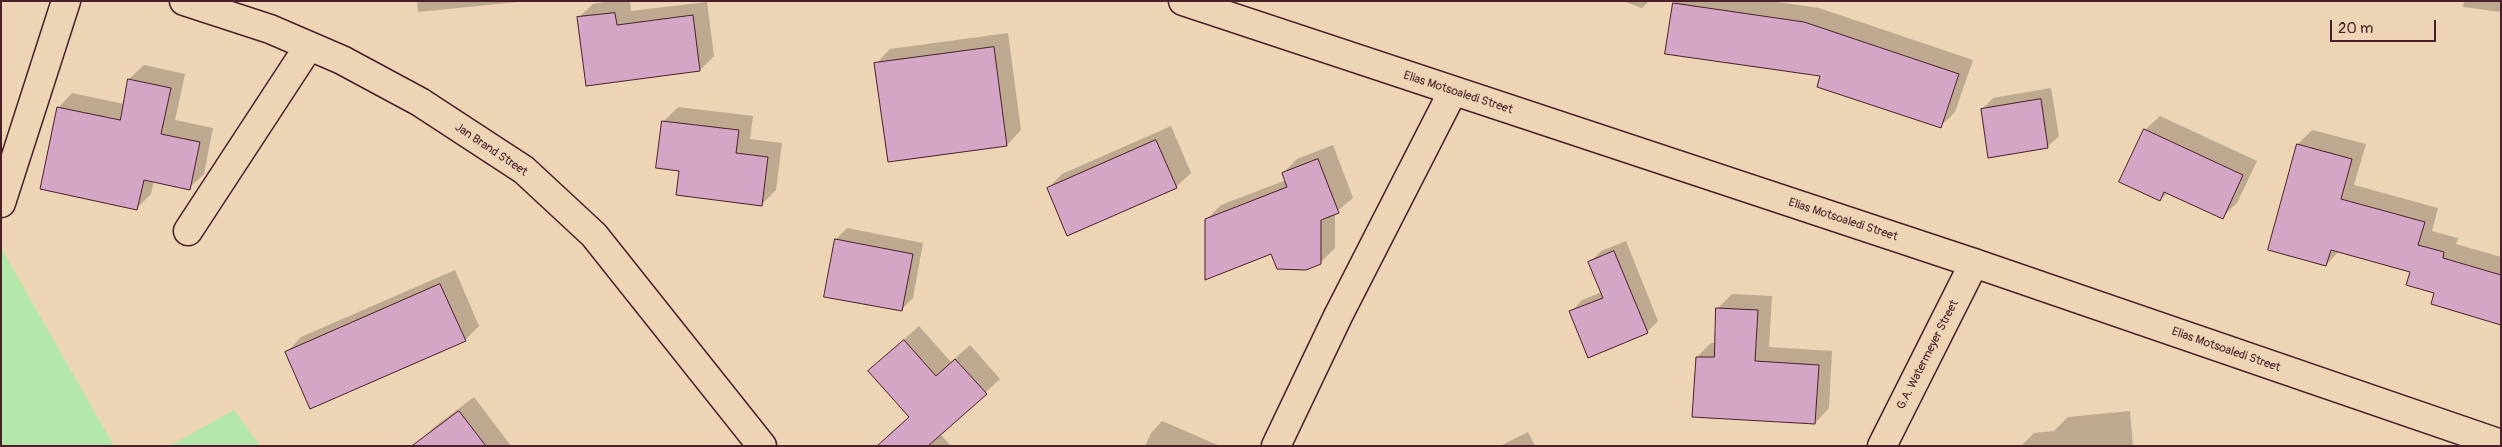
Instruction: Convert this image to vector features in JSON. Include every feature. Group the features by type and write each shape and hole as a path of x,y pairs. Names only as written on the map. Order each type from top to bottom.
{"street":[{"path":"1,203 66,1"},
{"name":"Jan Brand Street","path":"184,1 270,29 342,60 420,102 524,170 594,235 762,446"},
{"name":"Elias Motsoaledi Street","path":"1183,1 1974,263 2501,444"},
{"path":"188,232 309,46"},
{"path":"1276,446 1338,316 1453,91"},
{"name":"G.A. Watermeyer Street","path":"1882,446 1974,263"}],"green space":[{"path":"1,248 114,446 1,446"},
{"path":"234,410 260,446 169,446"}],"building":[{"path":"1673,3 1804,22 1959,74 1941,128 1817,87 1820,76 1665,54"},
{"path":"615,13 617,25 693,15 700,71 586,86 577,17"},
{"path":"994,47 1007,146 888,162 874,63"},
{"path":"128,79 171,88 161,134 200,142 190,190 144,180 137,210 40,189 57,107 120,120"},
{"path":"2041,99 2048,148 1988,158 1981,109"},
{"path":"662,121 739,130 736,153 768,157 762,206 676,195 679,171 656,168"},
{"path":"2144,129 2243,175 2223,219 2164,192 2160,201 2119,182"},
{"path":"1156,140 1177,188 1067,236 1047,188"},
{"path":"2297,144 2352,159 2341,199 2425,222 2418,245 2444,252 2443,258 2501,275 2501,325 2431,304 2434,293 2406,285 2410,272 2331,250 2326,266 2268,250"},
{"path":"1318,159 1339,213 1321,220 1321,264 1306,270 1277,269 1271,254 1205,280 1205,219 1287,187 1282,173"},
{"path":"835,239 913,254 902,311 824,297"},
{"path":"1614,251 1648,333 1588,358 1569,311 1603,298 1588,262"},
{"path":"440,284 466,341 310,409 285,352"},
{"path":"1716,308 1758,310 1755,361 1819,365 1815,424 1692,417 1696,357 1714,357"},
{"path":"904,340 936,376 955,359 987,394 928,446 877,446 909,417 868,371"},
{"path":"459,411 486,446 412,446"}]}
